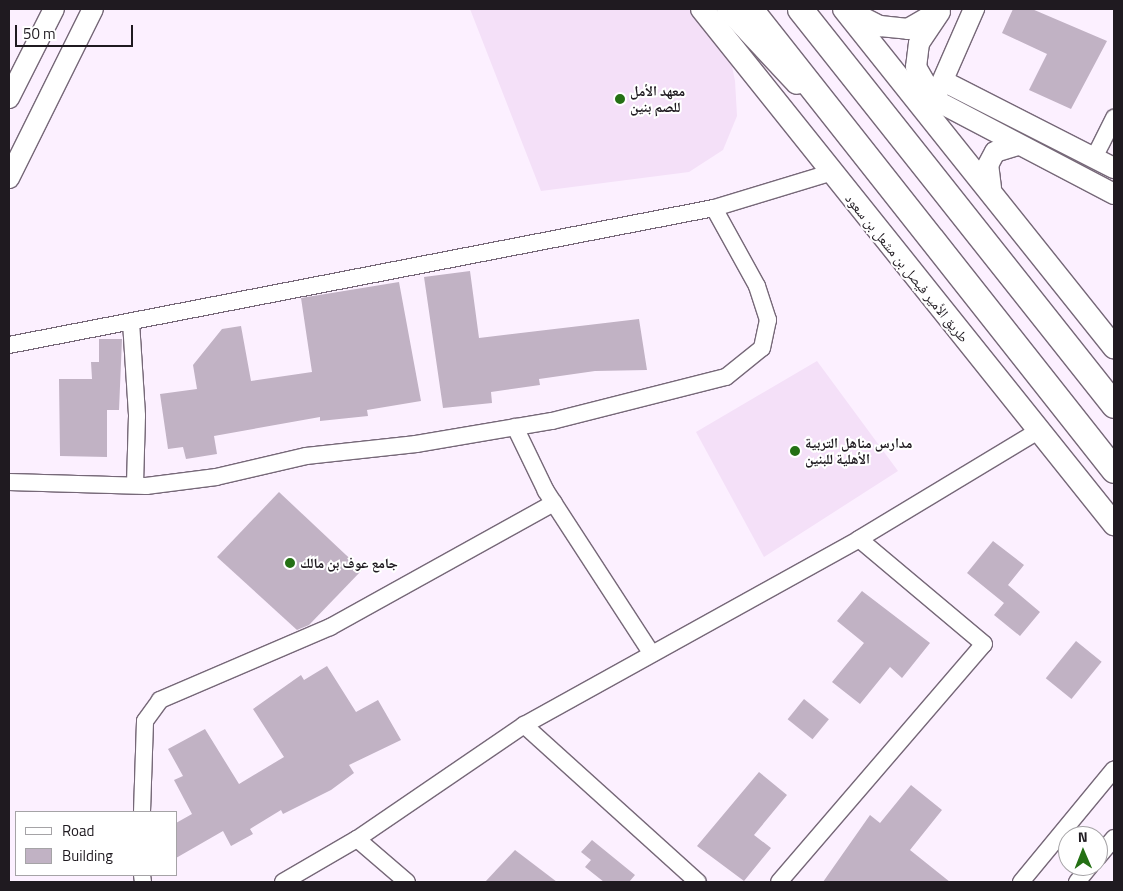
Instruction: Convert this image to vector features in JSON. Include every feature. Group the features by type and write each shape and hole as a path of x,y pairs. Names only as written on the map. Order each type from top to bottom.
{"main road":[{"name":"طريق الأمير فيصل بن مشعل بن سعود","path":"702,9 829,173 1040,430 1114,524"},
{"path":"728,9 862,151"},
{"path":"750,9 1114,470"},
{"path":"800,9 1114,405"},
{"path":"816,9 889,120"},
{"path":"845,9 932,106 991,188 1114,347"},
{"path":"1055,397 1114,485"}],"street":[{"path":"9,98 54,9"},
{"path":"9,178 93,9"},
{"path":"845,9 880,26 908,29 940,10"},
{"path":"932,106 974,9"},
{"path":"940,10 919,43 916,67 932,106 1018,145 1114,194"},
{"path":"943,81 1114,168"},
{"path":"1094,158 1114,118"},
{"path":"991,188 988,165 996,152 1018,145"},
{"path":"9,346 714,208 829,173"},
{"path":"9,482 135,485 216,478 306,456 515,427 660,397 726,377 762,348 768,320 757,286 714,208"},
{"path":"131,322 137,416 135,485"},
{"path":"515,427 554,503 652,654"},
{"path":"283,882 357,840 524,725 859,538 1040,430"},
{"path":"142,811 145,721 160,700 330,627 554,503"},
{"path":"779,882 984,644 859,538"},
{"path":"524,725 698,882"},
{"path":"1020,882 1114,769"},
{"path":"357,840 407,882"}],"shaded area":[{"name":"معهد الأمل للصم بنين","path":"470,9 694,9 729,52 735,81 737,116 723,150 689,172 541,191"},
{"name":"مدارس مناهل التربية الأهلية للبنين","path":"817,361 898,471 764,557 696,432"}],"building":[{"path":"1013,9 1032,9 1107,41 1071,109 1029,90 1047,54 1002,33"},
{"path":"470,271 479,338 639,319 647,370 595,371 539,379 540,385 491,392 492,403 443,408 424,277"},
{"path":"399,282 421,401 367,410 368,416 320,421 320,417 214,436 217,454 186,459 183,447 168,449 160,394 197,389 193,365 222,329 241,326 251,381 312,372 301,298"},
{"path":"99,339 122,339 119,410 107,410 107,457 60,456 59,379 92,379 91,362 99,362"},
{"name":"جامع عوف بن مالك","path":"279,492 362,570 309,625 297,630 217,557"},
{"path":"993,541 1024,565 1008,585 1040,612 1020,636 994,615 1004,603 967,573"},
{"path":"862,591 930,643 902,678 890,667 860,704 832,682 864,643 837,621"},
{"path":"1076,641 1102,662 1071,699 1046,678"},
{"path":"327,666 356,712 378,700 401,740 349,765 354,773 331,790 283,814 281,810 250,829 253,834 231,846 223,831 178,857 178,822 192,814 174,780 183,776 168,749 205,729 239,784 284,757 253,709 301,675 304,680"},
{"path":"804,699 829,719 813,739 788,719"},
{"path":"759,772 787,795 754,835 771,848 744,881 697,846"},
{"path":"911,785 942,810 910,850 950,882 823,882 870,815 880,823"},
{"path":"592,840 635,875 629,882 604,882 585,867 591,860 581,852"},
{"path":"515,850 557,882 485,882"}],"place":[{"name":"معهد الأمل للصم بنين","path":"620,99"},
{"name":"مدارس مناهل التربية الأهلية للبنين","path":"795,451"},
{"name":"جامع عوف بن مالك","path":"290,563"}]}
